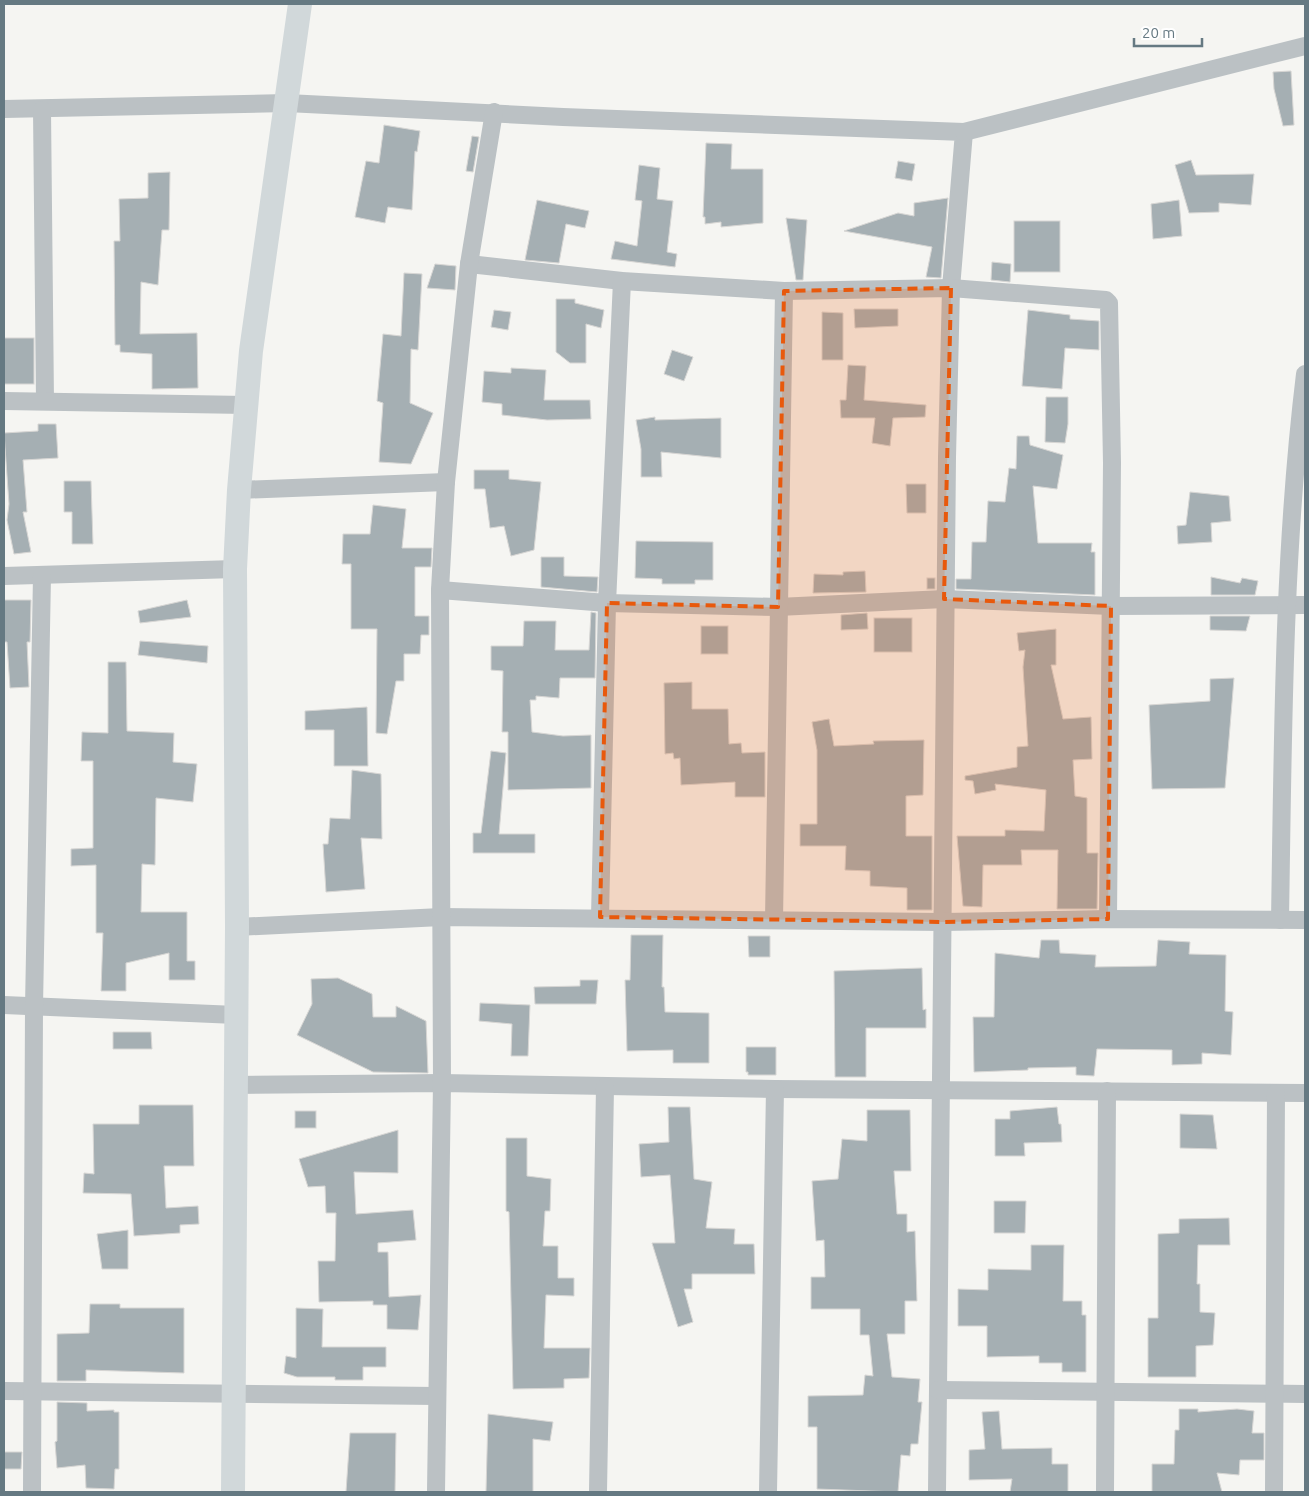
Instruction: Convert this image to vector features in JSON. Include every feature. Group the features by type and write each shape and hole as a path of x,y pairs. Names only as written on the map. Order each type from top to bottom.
{"street":[{"path":"233,1492 234,1085 237,927 235,569 239,490 251,351 288,103 300,4"},
{"path":"4,109 42,110 288,103 563,117 964,132 1305,46"},
{"path":"42,110 45,401"},
{"path":"436,1492 442,1083 440,590 446,482 469,264 494,112"},
{"path":"937,1492 943,922 944,600 951,288 964,132"},
{"path":"469,264 622,281 784,291 951,288 1106,300 1109,303 1112,464 1108,919"},
{"path":"600,917 607,603 622,281"},
{"path":"774,920 784,291"},
{"path":"1280,920 1285,605 1298,434 1305,374"},
{"path":"4,401 246,405"},
{"path":"239,490 446,482"},
{"path":"4,576 235,569"},
{"path":"32,1492 34,1007 42,576"},
{"path":"440,590 607,603 778,607 944,600 1111,606 1305,604"},
{"path":"237,927 441,917 600,917 943,922 1108,919 1305,920"},
{"path":"4,1005 236,1015"},
{"path":"234,1085 442,1083 775,1089 1305,1093"},
{"path":"598,1492 605,1087"},
{"path":"768,1492 775,1089"},
{"path":"1105,1492 1107,1091"},
{"path":"1274,1492 1276,1394 1276,1093"},
{"path":"4,1390 33,1392 437,1396"},
{"path":"938,1390 1105,1390 1305,1394"}],"highlighted area":[{"path":"951,288 944,599 1111,606 1108,919 943,922 600,917 607,603 778,607 784,291"}],"building":[{"path":"1291,71 1294,125 1283,126 1274,89 1273,72"},
{"path":"384,125 420,131 417,152 415,151 412,210 388,207 385,223 355,217 366,161 379,163"},
{"path":"472,136 479,137 473,172 466,171"},
{"path":"706,143 732,144 731,169 763,169 763,223 721,227 721,222 705,224 705,217 703,217"},
{"path":"1191,160 1196,175 1254,174 1251,205 1219,203 1219,212 1189,213 1175,165"},
{"path":"898,161 915,164 912,181 895,178"},
{"path":"639,165 660,168 657,199 673,201 667,252 677,254 675,267 611,259 615,241 637,246 642,201 635,200"},
{"path":"170,172 169,230 162,230 158,285 141,282 140,334 197,333 198,388 152,389 152,354 120,352 120,345 115,345 114,241 120,241 119,199 148,198 148,173"},
{"path":"948,198 941,278 926,277 932,247 844,231 898,213 914,216 914,203"},
{"path":"537,200 589,211 585,228 566,224 559,263 525,260"},
{"path":"1179,200 1182,236 1153,239 1151,204"},
{"path":"786,218 807,220 803,280 796,280"},
{"path":"1014,221 1060,221 1060,272 1014,272"},
{"path":"992,262 1011,264 1010,282 991,280"},
{"path":"435,264 456,266 455,290 427,288"},
{"path":"404,273 422,274 418,350 411,349 410,403 433,413 411,464 379,462 383,403 377,401 383,334 401,336"},
{"path":"556,299 575,299 575,303 604,310 601,328 586,324 586,363 570,363 556,352"},
{"path":"854,309 898,309 898,326 855,328"},
{"path":"494,310 511,312 508,330 491,327"},
{"path":"1028,310 1070,315 1070,319 1099,321 1099,350 1065,348 1062,389 1022,386"},
{"path":"822,312 843,313 843,360 822,360"},
{"path":"4,338 34,338 34,384 4,384"},
{"path":"672,350 693,357 684,381 664,374"},
{"path":"848,365 866,366 864,400 926,405 925,417 893,418 890,446 872,443 875,418 841,418 840,400 846,400"},
{"path":"511,368 546,370 544,400 590,400 591,419 547,420 502,415 502,404 482,402 484,371 511,373"},
{"path":"1046,397 1068,397 1068,424 1065,443 1045,442"},
{"path":"655,417 655,420 721,418 721,458 661,452 662,477 641,477 641,449 636,420"},
{"path":"38,424 56,424 58,458 23,460 27,512 23,512 31,552 14,554 7,520 9,504 4,433 38,431"},
{"path":"1017,436 1029,436 1030,445 1063,455 1057,489 1033,486 1038,543 1092,543 1091,552 1095,552 1095,595 956,589 956,579 971,579 972,542 986,542 988,501 1005,502 1009,468 1016,469"},
{"path":"474,470 509,470 509,479 541,482 534,550 511,556 504,526 490,528 485,489 474,489"},
{"path":"64,481 91,481 93,544 72,544 72,512 64,512"},
{"path":"906,484 926,484 926,513 907,513"},
{"path":"1190,492 1229,496 1231,521 1211,523 1212,542 1178,544 1177,526 1186,525"},
{"path":"373,505 406,509 402,548 432,548 431,567 415,567 415,616 429,616 429,635 421,635 420,654 404,654 404,681 396,681 387,734 376,733 377,629 351,629 351,564 342,564 343,534 370,534"},
{"path":"636,541 713,542 713,580 695,580 695,584 662,584 662,579 635,578"},
{"path":"541,557 564,557 564,576 598,577 597,592 541,587"},
{"path":"865,571 866,592 813,593 814,574 843,575 843,572"},
{"path":"1211,577 1240,583 1242,578 1258,581 1255,595 1211,595"},
{"path":"927,578 935,578 935,589 927,589"},
{"path":"4,600 31,600 30,642 27,642 29,687 10,688 7,642 4,642"},
{"path":"187,600 191,617 140,623 138,611"},
{"path":"591,612 596,613 595,678 560,678 559,698 536,696 536,700 530,700 532,732 563,736 591,735 591,788 508,790 508,732 502,732 503,671 491,670 491,646 523,646 524,621 556,621 555,650 589,650"},
{"path":"867,613 868,629 841,630 841,615"},
{"path":"1210,616 1250,616 1246,631 1210,630"},
{"path":"874,618 912,618 912,652 874,652"},
{"path":"701,626 728,626 728,654 701,654"},
{"path":"1056,629 1056,665 1051,665 1063,719 1091,717 1092,759 1073,760 1075,796 1087,798 1087,853 1098,853 1097,909 1057,909 1058,850 1021,850 1022,865 983,865 982,907 963,906 957,836 1005,836 1005,830 1044,831 1046,790 995,784 996,790 975,794 973,781 965,780 965,776 1017,767 1017,747 1028,746 1023,667 1025,650 1019,651 1017,633"},
{"path":"140,641 208,646 207,663 138,655"},
{"path":"108,662 126,662 127,731 174,733 173,762 197,764 193,802 156,798 155,865 142,864 141,912 187,912 187,961 195,961 195,980 169,980 169,953 126,963 126,991 101,991 103,933 96,933 96,865 71,866 71,849 93,848 93,761 81,761 82,732 108,733"},
{"path":"1234,678 1225,788 1152,789 1149,705 1210,701 1210,679"},
{"path":"692,682 692,709 728,709 729,744 741,743 742,753 765,752 765,797 735,797 735,782 681,785 680,758 674,759 673,753 665,754 664,683"},
{"path":"367,707 368,766 334,766 334,730 305,730 305,711"},
{"path":"829,719 834,746 874,744 873,741 924,740 923,795 906,796 906,836 932,836 932,910 907,910 907,888 870,886 870,871 845,870 846,846 800,846 800,824 817,824 817,750 812,722"},
{"path":"491,751 506,753 499,834 535,834 535,853 473,853 473,833 481,833"},
{"path":"352,770 381,774 382,839 361,838 365,889 326,892 323,844 328,844 330,818 350,819"},
{"path":"631,935 663,935 662,987 664,987 665,1012 709,1013 709,1063 673,1063 673,1050 627,1051 625,980 630,980"},
{"path":"748,936 770,936 770,957 749,957"},
{"path":"1041,940 1059,940 1060,953 1096,955 1095,967 1156,966 1158,940 1190,942 1189,954 1226,955 1225,1011 1233,1012 1231,1055 1202,1053 1202,1064 1172,1065 1172,1050 1097,1049 1094,1076 1076,1075 1076,1067 974,1072 973,1017 994,1017 995,953 1039,958"},
{"path":"922,968 923,1010 926,1009 926,1028 866,1028 866,1077 835,1077 834,971"},
{"path":"338,978 372,994 373,1017 396,1017 396,1006 426,1021 428,1073 373,1072 297,1035 312,1004 311,979"},
{"path":"580,980 598,980 596,1004 535,1004 534,987 580,986"},
{"path":"480,1003 530,1005 528,1056 511,1056 512,1024 479,1021"},
{"path":"113,1032 151,1032 152,1049 113,1049"},
{"path":"746,1047 776,1047 776,1075 748,1075 748,1072 746,1072"},
{"path":"139,1105 193,1105 194,1166 164,1166 166,1208 198,1206 199,1224 180,1225 180,1233 134,1236 131,1194 83,1193 84,1173 94,1174 93,1124 139,1124"},
{"path":"668,1107 690,1107 694,1179 712,1182 706,1228 735,1229 734,1244 754,1244 755,1274 692,1274 692,1289 684,1289 693,1322 678,1327 652,1243 675,1243 670,1175 641,1177 639,1144 669,1142"},
{"path":"1057,1107 1059,1124 1061,1124 1062,1142 1024,1143 1025,1156 995,1156 995,1119 1010,1119 1010,1111"},
{"path":"867,1110 910,1110 911,1171 894,1171 897,1214 907,1214 907,1232 915,1231 917,1301 905,1301 905,1334 887,1334 892,1377 920,1379 918,1402 922,1402 918,1444 911,1444 910,1456 901,1455 898,1492 817,1489 817,1427 808,1427 808,1396 863,1395 865,1375 873,1376 869,1335 860,1335 860,1309 811,1309 811,1277 825,1277 824,1240 816,1241 812,1181 838,1179 842,1139 867,1141"},
{"path":"295,1111 316,1111 316,1128 295,1128"},
{"path":"1180,1114 1213,1115 1217,1149 1180,1148"},
{"path":"398,1130 398,1173 354,1172 356,1214 413,1210 416,1240 378,1243 378,1252 388,1252 389,1297 421,1295 418,1330 387,1329 387,1305 373,1305 373,1301 319,1302 318,1261 335,1261 336,1213 326,1213 325,1186 308,1187 299,1159"},
{"path":"506,1138 527,1138 527,1176 551,1179 550,1211 545,1211 543,1246 558,1246 558,1278 574,1278 574,1296 546,1295 544,1348 590,1348 589,1378 564,1379 564,1388 513,1389 509,1212 506,1211"},
{"path":"994,1201 1026,1201 1025,1233 994,1233"},
{"path":"1229,1218 1230,1245 1198,1245 1197,1284 1200,1284 1200,1312 1215,1313 1213,1345 1196,1346 1196,1377 1148,1377 1148,1318 1158,1318 1158,1234 1179,1233 1179,1219"},
{"path":"128,1230 128,1269 102,1269 97,1234"},
{"path":"1031,1245 1064,1245 1063,1301 1082,1301 1082,1315 1086,1315 1086,1372 1062,1372 1062,1363 1039,1363 1039,1356 987,1357 987,1326 958,1326 958,1289 988,1290 988,1269 1031,1270"},
{"path":"90,1304 120,1304 120,1308 184,1308 184,1373 86,1370 86,1381 57,1381 57,1334 89,1333"},
{"path":"296,1308 323,1309 322,1347 386,1347 386,1367 363,1367 363,1380 335,1380 335,1377 297,1377 284,1373 286,1356 296,1358"},
{"path":"57,1402 87,1403 87,1411 114,1410 114,1412 119,1412 119,1469 115,1469 114,1489 86,1488 85,1465 57,1468 55,1442 57,1441"},
{"path":"1179,1409 1198,1409 1198,1412 1237,1409 1254,1411 1252,1433 1264,1433 1264,1460 1240,1460 1239,1475 1217,1473 1222,1492 1152,1492 1152,1464 1174,1464 1175,1430 1179,1430"},
{"path":"999,1411 1002,1449 1052,1448 1052,1464 1068,1464 1068,1492 1010,1492 1012,1479 969,1480 969,1450 985,1449 982,1412"},
{"path":"488,1414 553,1422 550,1441 533,1439 533,1492 486,1492"},
{"path":"350,1433 396,1433 395,1492 346,1492"},
{"path":"4,1452 22,1452 21,1469 4,1469"}]}
